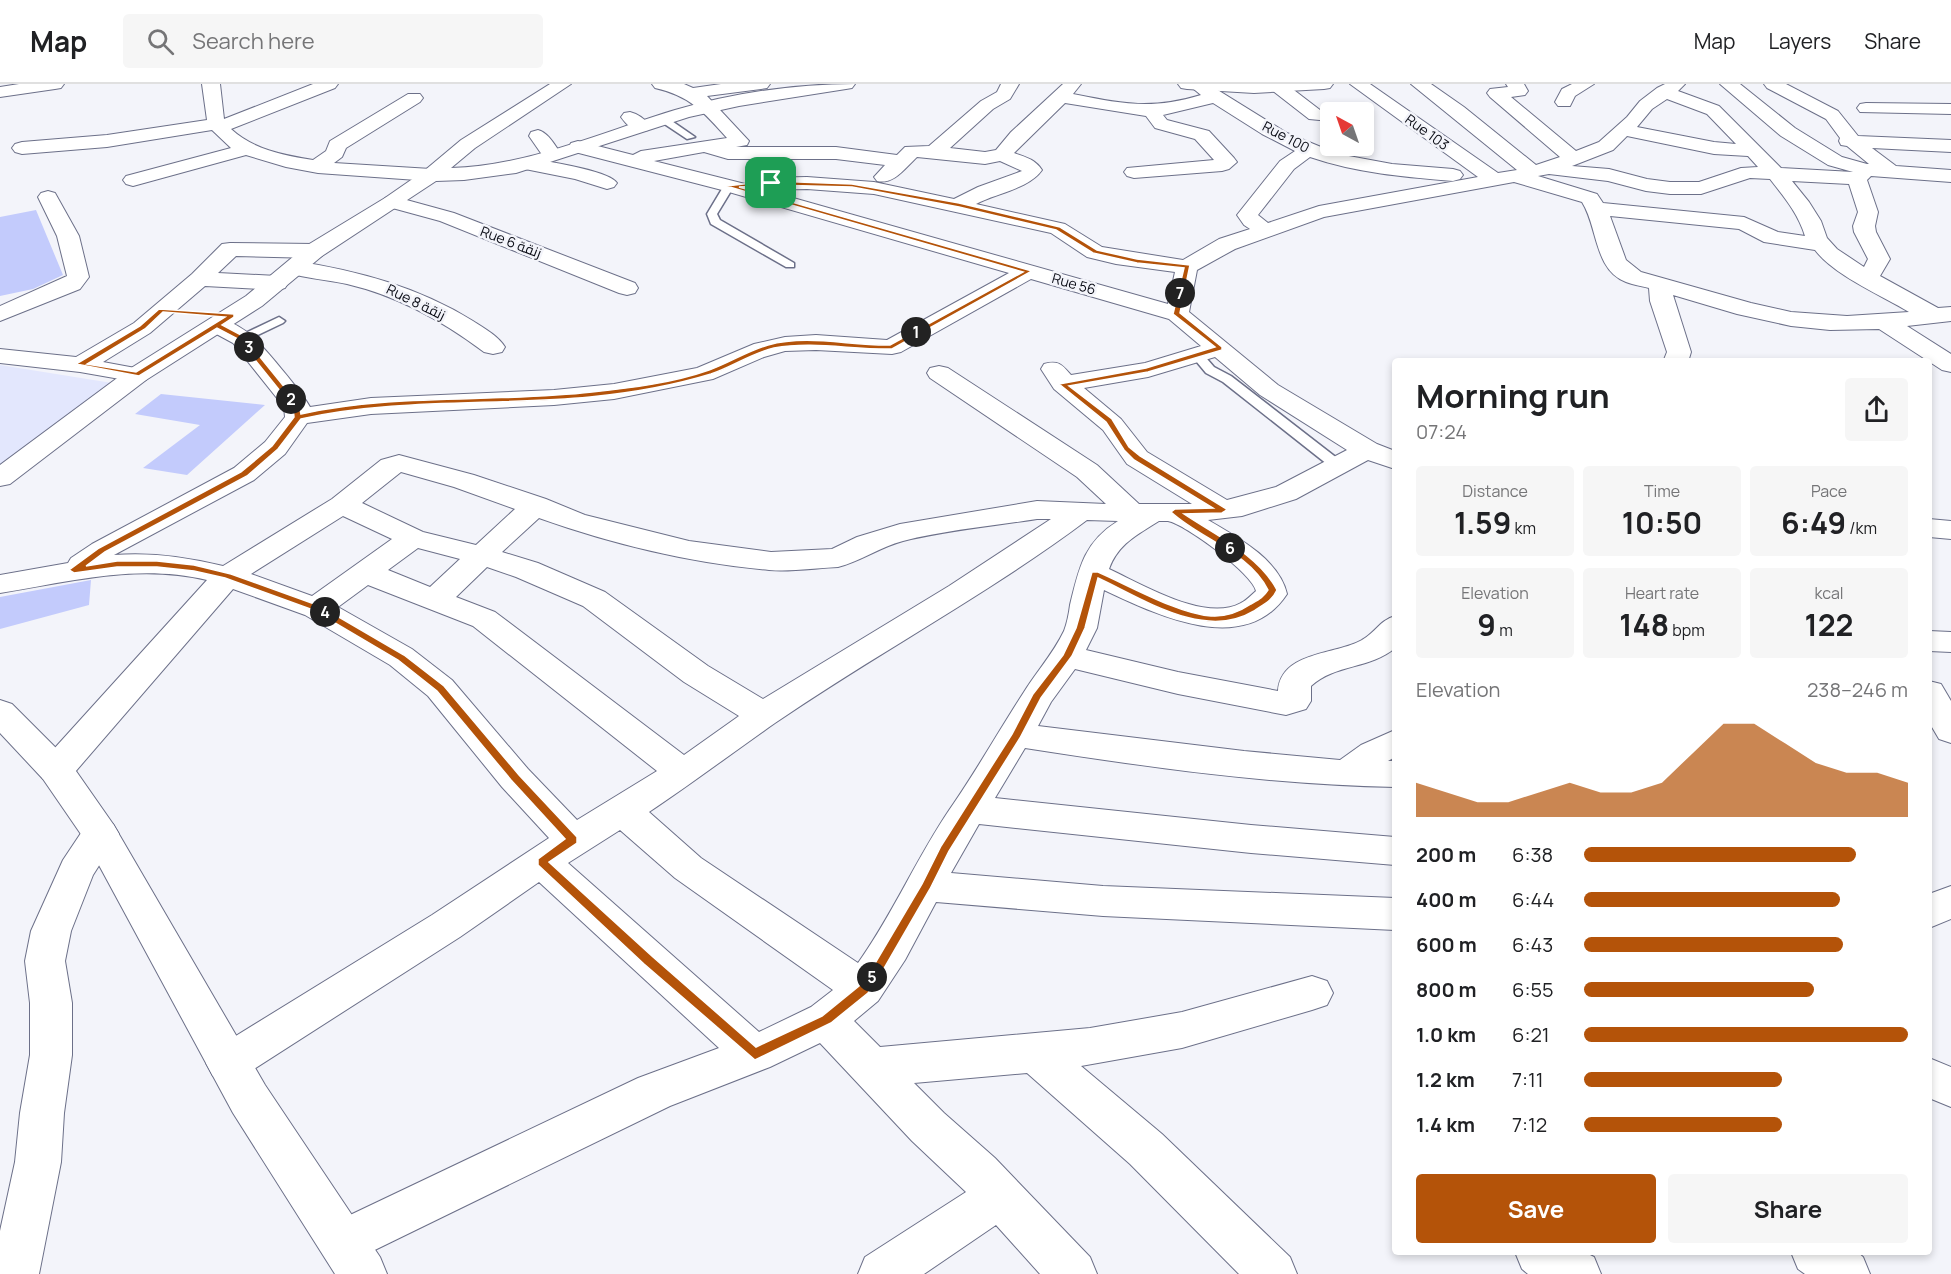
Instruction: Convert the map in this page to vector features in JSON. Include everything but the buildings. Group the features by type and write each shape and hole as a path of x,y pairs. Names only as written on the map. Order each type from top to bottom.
{"street":[{"path":"0,92 55,84"},
{"path":"22,148 107,141 218,126 270,109 329,84"},
{"path":"0,478 137,375 230,326 254,301 314,251 392,202 431,175 468,144 562,84"},
{"path":"661,84 676,86 692,93 709,107 742,147"},
{"path":"692,93 761,84"},
{"path":"270,109 212,90 210,109 218,126 229,139 247,149 294,165 431,175 464,174 552,155 602,138 635,122 673,113 784,89 846,84"},
{"path":"934,152 987,105 1004,95 1010,84"},
{"path":"1193,85 1279,87 1324,84"},
{"name":"Rue 103","path":"1359,84 1378,107 1400,112 1449,147 1515,175"},
{"path":"1420,84 1440,97"},
{"path":"1490,104 1519,91 1515,84"},
{"path":"1564,102 1568,93 1585,84"},
{"path":"1729,84 1788,132 1835,161 1862,174"},
{"path":"1773,84 1833,115 1852,141 1892,173"},
{"name":"Rue 100","path":"1193,85 1308,150 1363,165 1400,171 1458,175 1515,175"},
{"path":"1279,87 1304,107 1320,116"},
{"path":"729,186 807,183 874,188 1058,228 1095,252 1137,261 1187,267 1227,244 1331,209 1467,186 1515,175 1606,146 1646,105 1670,88 1709,108 1774,172 1806,213 1821,245 1836,258 1866,278 1943,315"},
{"path":"1002,155 1014,139 1067,90 1135,110 1152,111 1171,109 1216,96"},
{"path":"1926,93 1947,109"},
{"path":"1465,99 1484,94 1490,104"},
{"path":"1378,107 1440,97 1465,99 1515,109 1573,158"},
{"path":"1751,101 1796,97"},
{"path":"318,166 335,153 337,145 414,98"},
{"path":"1465,99 1498,143 1515,175 1588,198 1596,208 1619,268 1633,277 1799,320 1844,323 1943,315"},
{"path":"1872,103 1947,109"},
{"path":"1256,121 1304,107"},
{"path":"1134,172 1227,162 1202,135 1161,124 1152,111"},
{"path":"579,124 602,138"},
{"path":"1624,130 1714,148 1752,151"},
{"path":"538,136 552,155"},
{"path":"1449,147 1552,141"},
{"path":"1805,142 1852,141 1951,146"},
{"path":"630,159 708,146 720,152 742,147 836,153 899,161"},
{"name":"Rue 56","path":"578,147 729,186 1177,314 1208,352 1367,450 1392,460"},
{"path":"133,180 247,149"},
{"path":"1266,230 1247,216 1287,165 1308,150"},
{"path":"874,188 899,161 912,152 934,152 985,158 1002,155 1026,164 1032,170 1028,176 985,191 959,205"},
{"path":"515,163 579,174 607,183"},
{"path":"1515,175 1609,175 1646,186 1670,188 1701,188 1737,174 1774,172 1951,176"},
{"path":"1862,174 1868,212 1864,226 1865,232 1879,259 1866,278"},
{"path":"0,315 72,284 78,278 76,257 70,239 48,197"},
{"name":"Rue 6 زنقة","path":"392,202 447,217 627,288"},
{"path":"1596,208 1744,223 1772,237 1821,245"},
{"path":"80,364 142,328 162,310 197,287 230,249 314,251"},
{"path":"1177,314 1187,267"},
{"name":"Rue 8 زنقة","path":"295,268 330,273 393,289 471,330 493,347"},
{"path":"74,570 102,550 244,474 275,448 298,417 338,408 393,403 590,394 643,387 710,372 770,347 790,344 822,342 892,347 1029,271"},
{"path":"197,287 277,283"},
{"path":"1660,284 1662,301 1679,352 1677,358"},
{"path":"197,287 254,301"},
{"path":"162,310 230,326 297,406 298,417"},
{"path":"1882,320 1951,365"},
{"path":"1208,352 1148,370 1058,377 1109,421 1126,448 1137,458 1222,510"},
{"path":"0,356 80,364 137,375"},
{"path":"939,373 1154,512 1256,567 1271,586 1272,594 1246,612 1228,618 1202,618 1183,613 1095,574"},
{"path":"56,770 227,576 342,506 391,466 399,463 464,481 536,505 575,521 688,550 771,561 838,558 884,537 951,523 1037,510 1154,512 1222,510 1265,501 1286,493 1367,450"},
{"path":"434,600 536,505"},
{"path":"342,506 413,538 527,570 594,599 696,674 764,715"},
{"path":"228,1063 446,926 557,851 626,810 764,715 960,593 1047,536 1082,510"},
{"path":"0,712 56,770 99,834 249,1099 353,1258 654,1092 755,1054 826,1020 863,989 891,948 945,849 1037,697 1067,656 1081,628 1097,560 1114,536 1154,512"},
{"path":"1932,528 1951,530"},
{"path":"316,608 413,538"},
{"path":"0,584 117,564 157,564 194,568 227,576 316,608 401,657 440,688 515,778 557,851 648,961 755,1054"},
{"path":"364,572 484,619 682,772"},
{"path":"1067,656 1178,683 1286,705 1294,701 1295,682 1308,671 1319,664 1348,659 1374,647 1387,638 1392,630"},
{"path":"1932,641 1951,642"},
{"path":"1932,697 1951,730 1932,735"},
{"path":"1016,735 1082,746 1284,769 1345,774 1392,774"},
{"path":"1345,774 1392,744"},
{"path":"626,810 632,819 688,868 863,989"},
{"path":"968,810 1251,840 1392,851"},
{"path":"15,1274 38,1162 51,1055 51,1003 45,961 51,931 76,870 99,834"},
{"path":"926,886 1103,901 1392,914"},
{"path":"1932,911 1951,902"},
{"path":"869,1067 1035,1053 1162,1034 1248,1014 1312,993"},
{"path":"826,1020 928,1127 979,1173 1073,1274"},
{"path":"1035,1053 1146,1149 1273,1274"},
{"path":"1932,1078 1951,1088"},
{"path":"882,1274 1000,1196"},
{"path":"1543,1255 1551,1262 1577,1274"},
{"path":"1819,1255 1846,1274"}],"lane":[{"path":"673,113 690,137"},
{"path":"729,186 712,214 715,222 790,265"},
{"path":"230,326 279,321"},
{"path":"1208,352 1210,370 1227,379 1337,465"}],"shaded area":[{"path":"0,365 112,383 0,465"}],"route":[{"path":"771,183 729,186 1029,271 892,347 822,342 790,344 770,347 710,372 643,387 590,394 393,403 338,408 298,417 297,406 250,348 241,338 216,325 137,375 80,364 142,328 162,310 232,316 216,325 241,338 250,348 297,406 298,417 275,448 244,474 102,550 74,570 117,564 157,564 194,568 227,576 316,608 401,657 440,688 515,778 573,840 542,862 648,961 755,1054 826,1020 863,989 878,968 945,849 1037,697 1067,656 1081,628 1095,574 1183,613 1220,620 1246,612 1269,597 1273,590 1262,574 1248,561 1175,512 1222,510 1137,458 1126,448 1109,421 1063,384 1148,370 1220,348 1177,314 1187,267 1137,261 1095,252 1058,228 959,205 874,188 771,183"}]}
